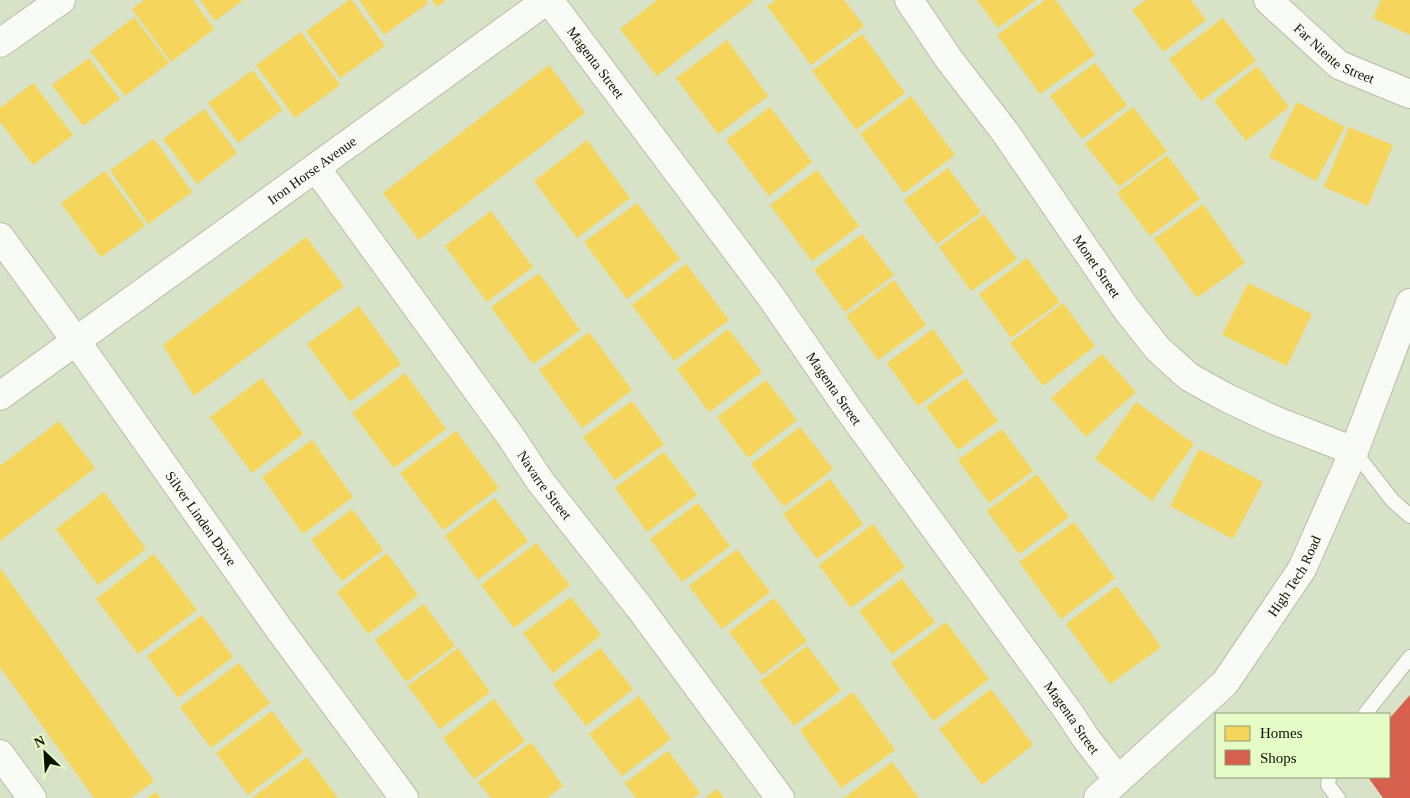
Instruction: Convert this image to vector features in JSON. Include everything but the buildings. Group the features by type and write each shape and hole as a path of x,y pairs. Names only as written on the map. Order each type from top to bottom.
{"street":[{"path":"0,43 61,0"},
{"name":"Iron Horse Avenue","path":"0,396 548,0"},
{"name":"Magenta Street","path":"548,0 769,294 849,410 944,538 1070,714 1085,737 1108,789"},
{"name":"Monet Street","path":"909,0 948,58 1005,132 1126,310 1158,349 1189,377 1227,398 1274,420 1354,450"},
{"name":"Far Niente Street","path":"1268,0 1339,65 1410,94"},
{"name":"Navarre Street","path":"316,168 511,437 540,480 638,607 780,798"},
{"name":"Silver Linden Drive","path":"0,237 76,341 279,629 404,798"},
{"name":"High Tech Road","path":"1108,789 1226,683 1302,568 1354,450 1410,303"},
{"path":"0,754 32,798"}],"lane":[{"path":"1354,450 1392,500 1410,516"},
{"path":"1366,713 1410,657"},
{"path":"1329,778 1328,785 1338,798"}]}
